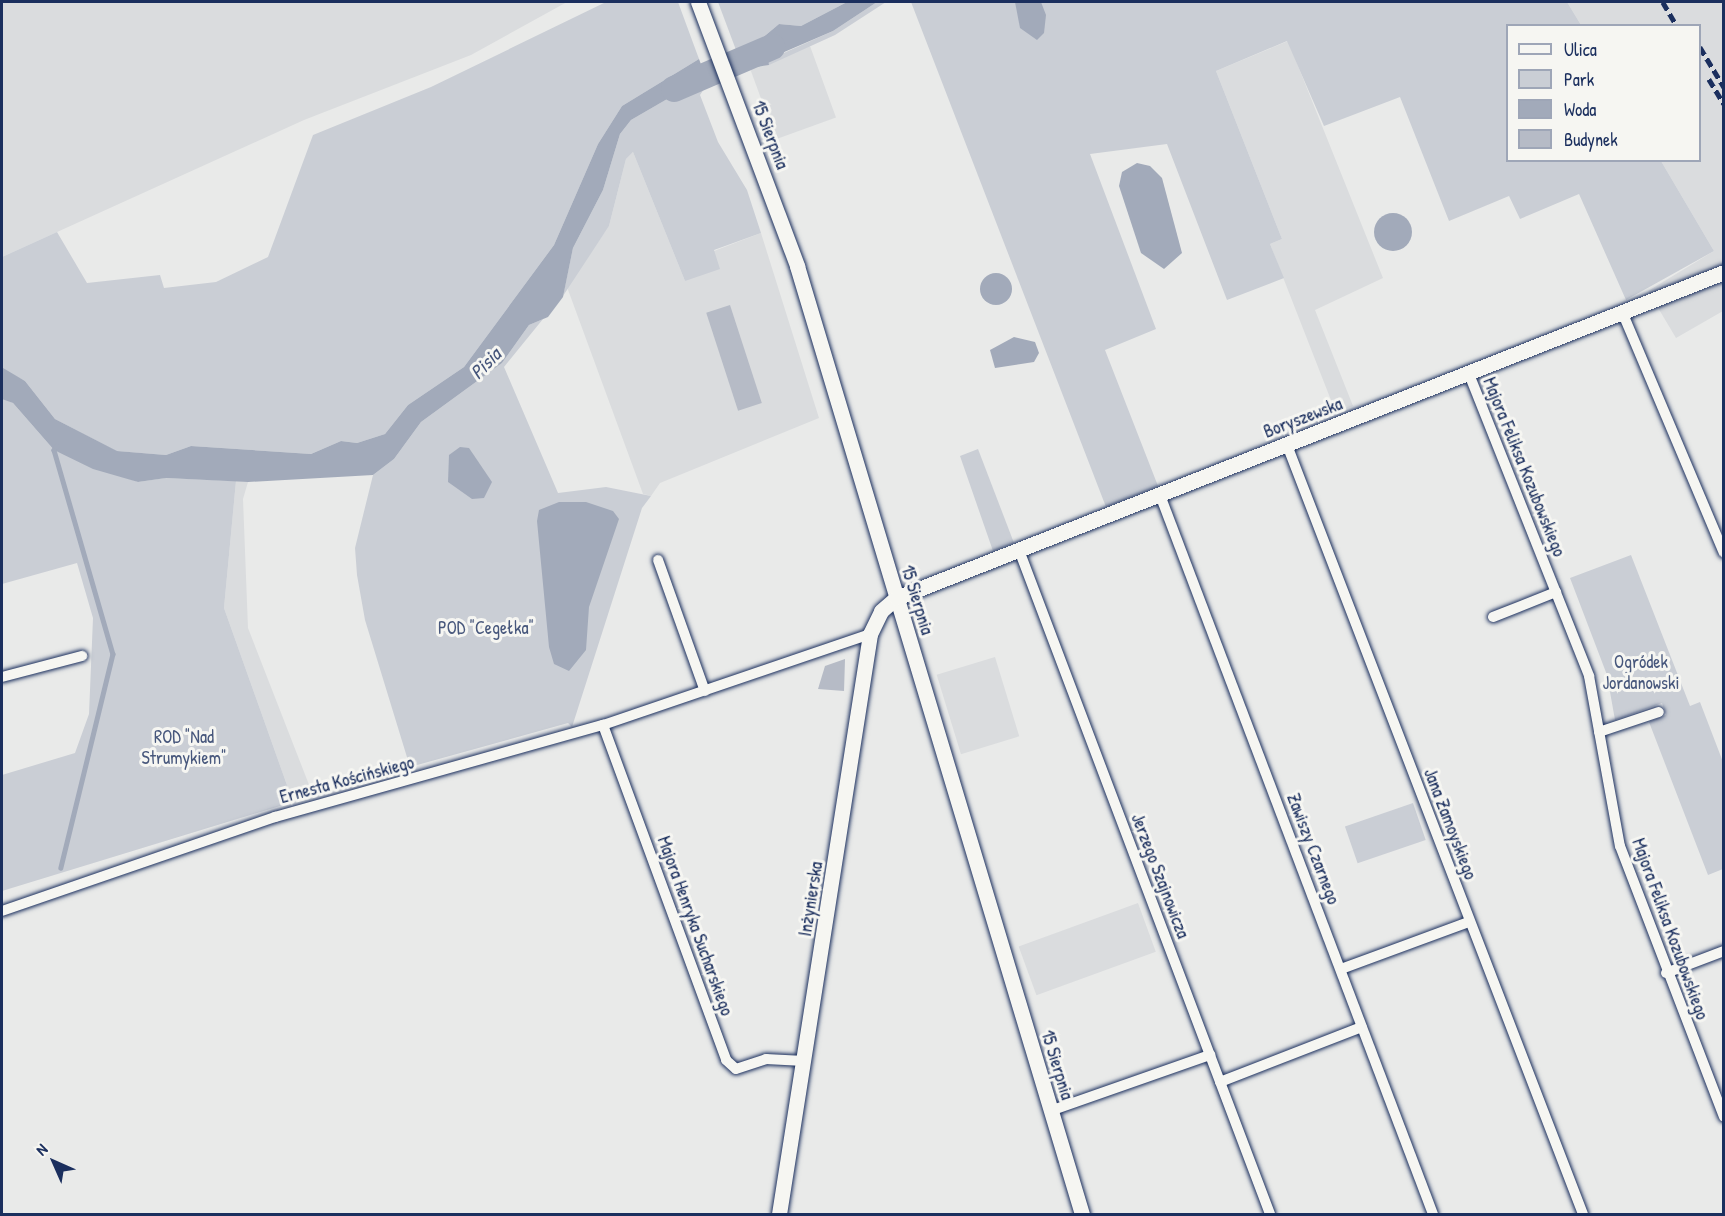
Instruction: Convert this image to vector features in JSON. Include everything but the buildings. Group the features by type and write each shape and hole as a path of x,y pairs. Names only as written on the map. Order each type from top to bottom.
{"street":[{"name":"15 Sierpnia","path":"698,2 794,257 1082,1215"},
{"name":"Boryszewska","path":"896,598 1623,314 1724,272"},
{"path":"1623,314 1724,553"},
{"name":"Majora Feliksa Kozubowskiego","path":"1469,374 1589,676 1620,846 1666,973 1723,1117"},
{"name":"Jana Zamoyskiego","path":"1287,445 1583,1215"},
{"name":"Zawiszy Czarnego","path":"1160,495 1433,1215"},
{"name":"Jerzego Szajnowicza","path":"1019,550 1270,1215"},
{"path":"658,560 705,691"},
{"path":"1493,617 1556,592"},
{"name":"Inżynierska","path":"779,1215 870,634 881,611 896,598"},
{"name":"Ernesta Kościńskiego","path":"2,911 275,817 603,725 870,634"},
{"path":"2,677 82,656"},
{"path":"1599,732 1659,712"},
{"name":"Majora Henryka Sucharskiego","path":"603,725 726,1060 736,1070 766,1059 804,1062"},
{"path":"1341,969 1469,922"},
{"path":"1666,973 1724,951"},
{"path":"1220,1082 1362,1027"},
{"path":"1050,1111 1210,1054"}],"shaded area":[{"path":"2,2 567,2 471,55 304,120 2,257"},
{"path":"1567,2 1723,2 1723,273 1666,304 1723,281 1723,311 1676,338 1648,291 1714,251 1662,162 1701,162 1701,24 1580,24"},
{"path":"1288,41 1383,278 1315,310 1353,406 1336,413 1270,244 1282,239 1216,71"},
{"path":"810,46 836,117 776,139 750,68"},
{"path":"633,152 685,281 714,251 761,233 819,418 660,483 651,496 643,494 567,287 609,226 626,159"},
{"path":"236,481 248,482 243,499 248,628 313,795 293,802 224,608"},
{"path":"995,657 1019,736 961,754 937,675"},
{"path":"1138,903 1156,952 1036,995 1019,946"}],"green space":[{"path":"606,2 678,2 699,59 622,106 598,144 554,245 464,367 408,405 385,434 357,443 341,441 311,454 191,446 166,455 116,451 55,419 25,381 2,369 2,257 57,232 87,283 160,275 164,288 216,282 268,257 313,135 431,87"},
{"path":"718,2 847,2 801,26 779,24 760,40 736,50"},
{"path":"877,2 886,2 835,35 769,65 768,60 833,31"},
{"path":"911,2 1567,2 1580,24 1506,24 1506,162 1662,162 1714,251 1626,300 1579,194 1520,219 1509,196 1449,221 1400,97 1324,126 1287,41 1216,71 1282,239 1270,244 1284,278 1227,300 1167,144 1090,154 1156,329 1105,350 1158,486 1106,507"},
{"path":"708,83 700,95 718,142 747,190 761,233 714,250 720,269 685,281 633,152 626,159 609,226 563,296 573,248 603,190 620,134 631,120 669,98"},
{"name":"POD \"Cegełka\"","path":"543,319 504,367 558,493 606,487 651,496 642,508 572,727 568,723 410,767 365,620 357,575 355,548 373,475 394,459 421,422 502,363 529,325"},
{"name":"ROD \"Nad Strumykiem\"","path":"3,398 13,403 54,450 138,482 165,478 236,481 224,608 293,802 2,891 2,775 75,753 89,714 93,618 77,563 2,584"},
{"path":"978,449 1014,543 993,551 960,456"},
{"name":"Ogródek Jordanowski","path":"1631,555 1690,706 1700,702 1723,762 1723,869 1708,875 1649,722 1666,715 1662,703 1615,720 1607,675 1570,578"},
{"path":"1413,803 1426,840 1358,863 1345,826"}],"water":[{"path":"847,2 877,2 833,31 768,59 769,65 744,69 736,50 760,40 779,24 801,26"},
{"path":"1015,2 1041,2 1046,15 1044,33 1037,40 1020,28"},
{"path":"699,59 708,83 669,98 631,120 620,134 603,190 573,248 563,297 548,317 529,325 502,363 421,422 394,459 373,475 248,482 166,478 138,482 93,469 54,450 13,403 2,399 3,368 25,381 55,419 117,451 166,455 191,446 311,454 341,441 357,443 385,434 408,405 464,367 554,245 598,144 622,106"},
{"path":"1137,163 1150,166 1162,178 1182,253 1164,269 1141,253 1119,186 1122,172"},
{"path":"1393,213 1406,219 1412,232 1406,245 1393,251 1380,245 1374,232 1380,219"},
{"path":"996,273 1008,277 1012,289 1008,301 996,305 984,301 980,289 984,277"},
{"path":"1014,337 1035,342 1039,353 1034,362 995,368 990,350"},
{"path":"460,447 469,448 492,482 484,498 472,499 448,482 449,455"},
{"path":"559,502 586,502 613,511 619,519 589,607 586,650 569,671 554,664 549,647 537,521 539,510"}],"waterway":[{"name":"Pisia","path":"674,89 772,47"},
{"path":"57,446 54,450 113,654 61,868"}],"railway":[{"path":"1663,2 1676,24"},
{"path":"1701,49 1724,87"},
{"path":"1709,79 1724,104"}]}
